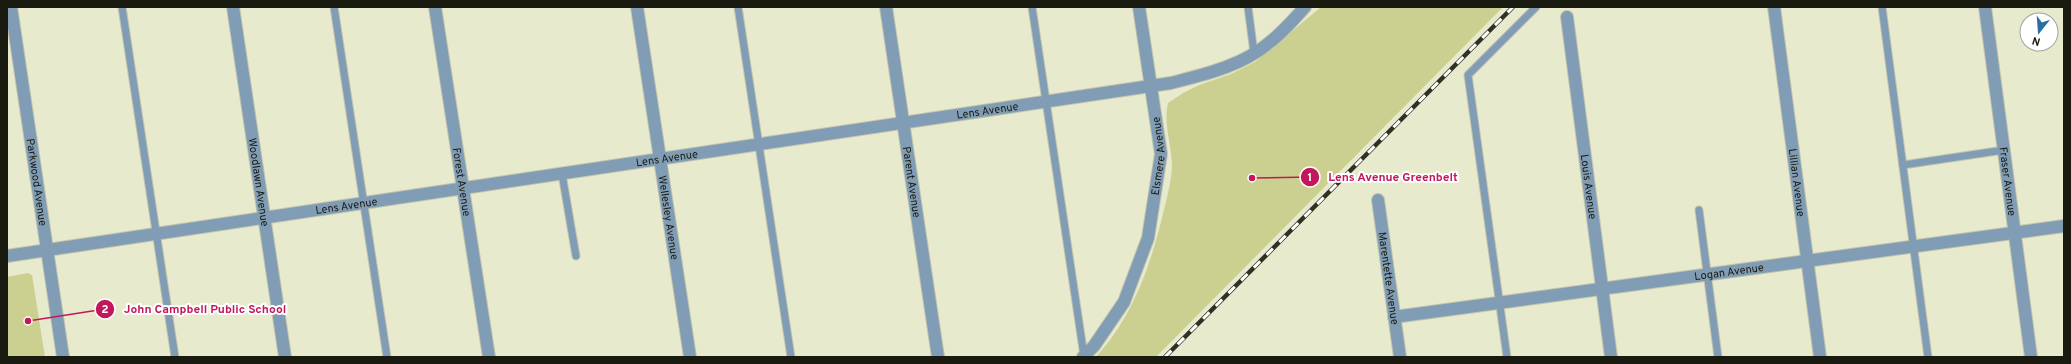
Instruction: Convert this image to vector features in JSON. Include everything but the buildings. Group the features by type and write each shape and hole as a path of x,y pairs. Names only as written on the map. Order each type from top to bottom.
{"street":[{"name":"Parkwood Avenue","path":"11,7 63,357"},
{"name":"Woodlawn Avenue","path":"233,7 285,357"},
{"name":"Forest Avenue","path":"435,7 489,357"},
{"name":"Wellesley Avenue","path":"636,7 690,357"},
{"name":"Parent Avenue","path":"886,7 938,357"},
{"name":"Elsmere Avenue","path":"1084,356 1094,346 1124,302 1148,238 1161,154 1139,7"},
{"name":"Lens Avenue","path":"7,256 1151,86 1205,75 1238,63 1270,43 1305,7"},
{"name":"Lillian Avenue","path":"1774,7 1820,357"},
{"name":"Fraser Avenue","path":"1985,7 2031,357"},
{"name":"Louis Avenue","path":"1567,17 1611,357"},
{"name":"Marentette Avenue","path":"1378,200 1400,357"},
{"name":"Logan Avenue","path":"1394,317 2064,226"}],"lane":[{"path":"122,7 175,357"},
{"path":"334,7 387,357"},
{"path":"738,7 791,357"},
{"path":"1032,7 1084,356"},
{"path":"1248,7 1254,53"},
{"path":"1507,357 1468,75 1536,7"},
{"path":"1882,7 1928,357"},
{"path":"1903,165 2004,150"},
{"path":"562,174 576,256"},
{"path":"1699,210 1718,357"}],"green space":[{"path":"1321,7 1503,7 1156,357 1096,357 1120,326 1138,292 1157,237 1171,180 1172,159 1167,127 1168,103 1199,85 1231,74 1255,62"},
{"path":"28,273 32,275 45,357 7,357 7,277"}],"railway":[{"path":"1165,357 1513,7"}],"place":[{"name":"Lens Avenue Greenbelt","path":"1252,178"},
{"name":"John Campbell Public School","path":"28,321"}]}
